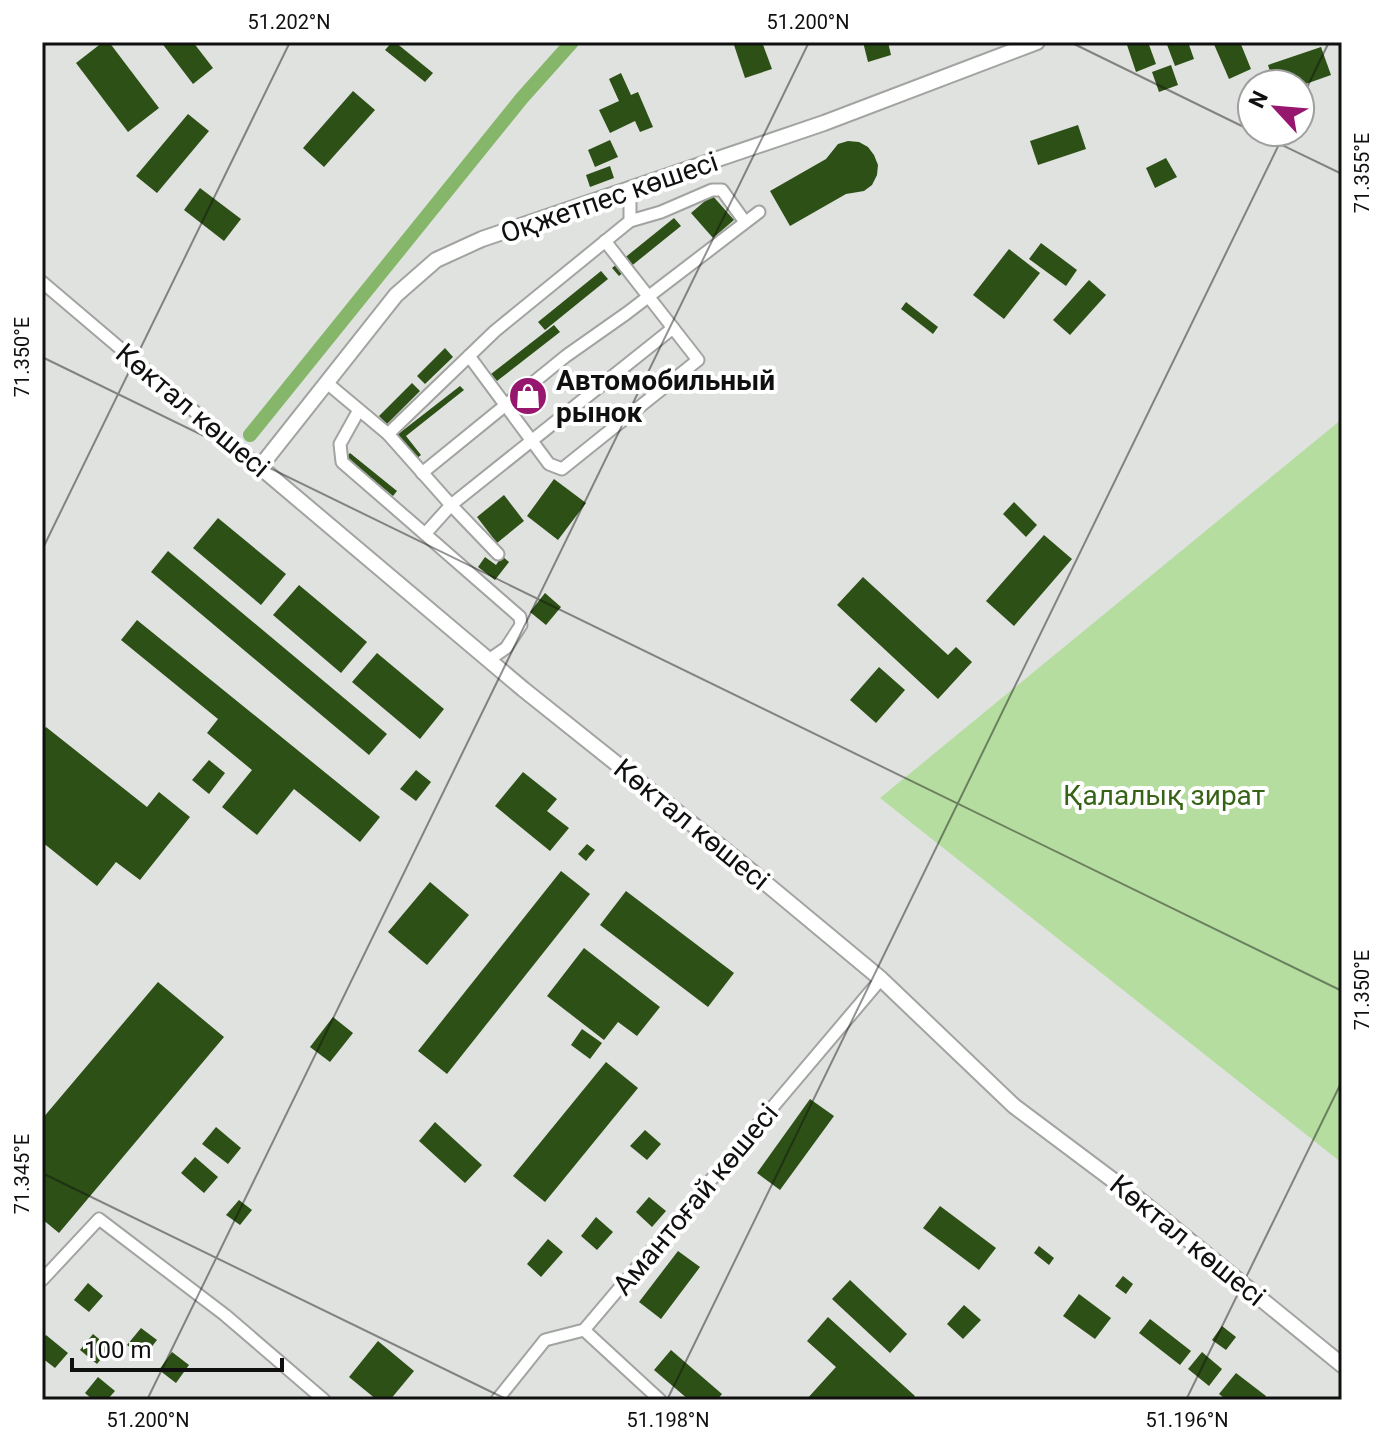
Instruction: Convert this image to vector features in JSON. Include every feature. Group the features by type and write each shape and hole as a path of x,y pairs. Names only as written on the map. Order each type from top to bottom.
{"street":[{"name":"Оқжетпес көшесі","path":"260,467 396,295 436,260 482,239 824,123 1037,42"},
{"path":"388,434 495,331 630,221 661,212 712,190 722,190 745,222"},
{"path":"630,191 630,221"},
{"path":"422,473 566,356 759,212"},
{"path":"469,356 549,464 558,469 574,460 698,360 605,241"},
{"name":"Көктал көшесі","path":"42,282 490,659 881,979 1014,1106 1142,1202 1342,1365"},
{"path":"425,534 451,505 673,328"},
{"path":"327,383 388,434 498,554"},
{"path":"359,410 340,444 342,462 360,481 520,617 521,625 506,648 490,659"},
{"name":"Амантоғай көшесі","path":"584,1330 881,979"},
{"path":"42,1280 99,1219 225,1315 324,1400"},
{"path":"497,1400 545,1340 584,1330 660,1400"}],"green space":[{"name":"Қалалық зират","path":"1342,419 1342,1163 880,798"}],"building":[{"path":"103,42 109,42 159,108 128,132 76,63"},
{"path":"161,42 193,42 213,68 193,84"},
{"path":"392,42 433,73 425,82 385,50"},
{"path":"733,42 762,42 772,69 745,78"},
{"path":"863,42 888,42 891,55 868,62"},
{"path":"1126,42 1148,42 1156,64 1136,72"},
{"path":"1166,42 1188,42 1194,59 1175,66"},
{"path":"1213,42 1240,42 1251,68 1236,68 1236,76 1229,79"},
{"path":"1321,47 1331,75 1316,80 1316,68 1269,68 1268,65"},
{"path":"1171,65 1178,85 1159,92 1152,72"},
{"path":"621,73 631,95 638,92 653,127 640,132 635,121 610,133 599,110 619,101 609,79"},
{"path":"353,91 375,110 324,167 303,148"},
{"path":"188,114 209,131 157,193 136,176"},
{"path":"1078,125 1086,149 1038,165 1030,141"},
{"path":"610,140 618,157 595,167 588,150"},
{"path":"859,142 874,155 878,165 872,185 864,191 846,194 790,226 770,191 826,159 838,144"},
{"path":"1166,158 1177,177 1155,188 1146,168"},
{"path":"610,166 614,178 590,187 586,175"},
{"path":"200,188 241,219 224,241 184,210"},
{"path":"712,195 734,220 713,238 691,213"},
{"path":"674,218 681,226 619,276 612,268"},
{"path":"1041,243 1077,270 1066,286 1029,259"},
{"path":"1009,249 1040,273 1004,319 973,295"},
{"path":"601,271 608,279 545,330 538,322"},
{"path":"1089,280 1106,295 1070,335 1053,320"},
{"path":"906,302 938,327 933,334 901,309"},
{"path":"554,325 560,332 497,381 491,374"},
{"path":"445,348 453,357 425,384 417,376"},
{"path":"412,383 420,391 387,424 379,416"},
{"path":"460,386 464,390 406,436 421,455 416,459 397,435"},
{"path":"350,453 397,491 393,496 346,457"},
{"path":"554,479 586,503 558,540 527,516"},
{"path":"504,495 524,521 497,543 477,517"},
{"path":"1014,502 1037,525 1026,537 1003,514"},
{"path":"218,518 286,574 261,605 193,548"},
{"path":"1044,535 1072,559 1014,626 986,601"},
{"path":"168,551 387,734 369,755 151,572"},
{"path":"502,556 509,562 495,580 478,567 485,557 496,565"},
{"path":"863,577 948,655 956,647 972,662 938,699 837,605"},
{"path":"299,585 367,642 341,673 273,615"},
{"path":"545,593 561,607 546,625 530,612"},
{"path":"137,620 380,817 360,842 294,789 257,835 222,807 252,770 207,733 218,719 121,640"},
{"path":"377,653 444,709 420,739 352,682"},
{"path":"879,667 905,690 876,723 850,700"},
{"path":"46,727 147,807 159,792 190,817 140,880 116,862 97,886 42,842 42,732"},
{"path":"209,760 225,773 209,794 192,780"},
{"path":"416,770 431,782 416,801 400,789"},
{"path":"523,772 557,799 547,811 569,828 550,851 495,806"},
{"path":"587,844 595,850 586,861 578,854"},
{"path":"561,871 590,894 447,1074 418,1051"},
{"path":"430,882 469,915 427,965 388,932"},
{"path":"626,891 734,973 708,1007 600,925"},
{"path":"584,948 660,1007 637,1036 618,1022 604,1040 547,996"},
{"path":"158,982 224,1037 59,1233 42,1219 42,1119"},
{"path":"333,1017 353,1033 330,1062 310,1047"},
{"path":"582,1029 602,1043 590,1059 571,1045"},
{"path":"606,1062 638,1088 545,1202 513,1176"},
{"path":"810,1099 834,1116 780,1190 757,1173"},
{"path":"435,1122 482,1165 465,1183 419,1141"},
{"path":"216,1127 241,1148 228,1164 202,1144"},
{"path":"645,1130 661,1144 647,1160 630,1146"},
{"path":"195,1157 218,1177 204,1193 181,1173"},
{"path":"649,1197 666,1211 652,1227 636,1212"},
{"path":"239,1200 252,1210 240,1225 226,1215"},
{"path":"940,1206 996,1248 979,1270 923,1228"},
{"path":"596,1217 613,1232 597,1250 581,1236"},
{"path":"548,1239 563,1252 541,1277 527,1264"},
{"path":"1039,1246 1054,1258 1049,1265 1034,1253"},
{"path":"678,1251 700,1267 661,1319 639,1302"},
{"path":"1123,1276 1133,1284 1126,1294 1115,1286"},
{"path":"850,1280 907,1334 890,1353 832,1299"},
{"path":"88,1283 103,1296 89,1312 74,1300"},
{"path":"1079,1294 1111,1318 1095,1339 1063,1316"},
{"path":"964,1305 981,1320 963,1339 947,1324"},
{"path":"828,1317 915,1396 911,1400 806,1400 836,1367 807,1341"},
{"path":"1150,1319 1191,1351 1180,1365 1139,1333"},
{"path":"1222,1326 1236,1337 1226,1350 1212,1340"},
{"path":"141,1328 157,1340 143,1358 127,1345"},
{"path":"93,1334 110,1348 97,1364 80,1350"},
{"path":"46,1335 68,1353 55,1368 42,1358 42,1340"},
{"path":"378,1341 414,1371 390,1400 377,1400 349,1377"},
{"path":"671,1350 722,1394 717,1400 689,1400 654,1370"},
{"path":"172,1352 189,1365 176,1383 159,1370"},
{"path":"1202,1352 1222,1369 1209,1386 1188,1369"},
{"path":"1236,1373 1266,1396 1263,1400 1227,1400 1219,1394"},
{"path":"98,1377 115,1391 107,1400 93,1400 85,1393"}],"waterway":[{"path":"250,435 522,98 572,42"}],"place":[{"name":"Автомобильный рынок","path":"528,396"}]}
